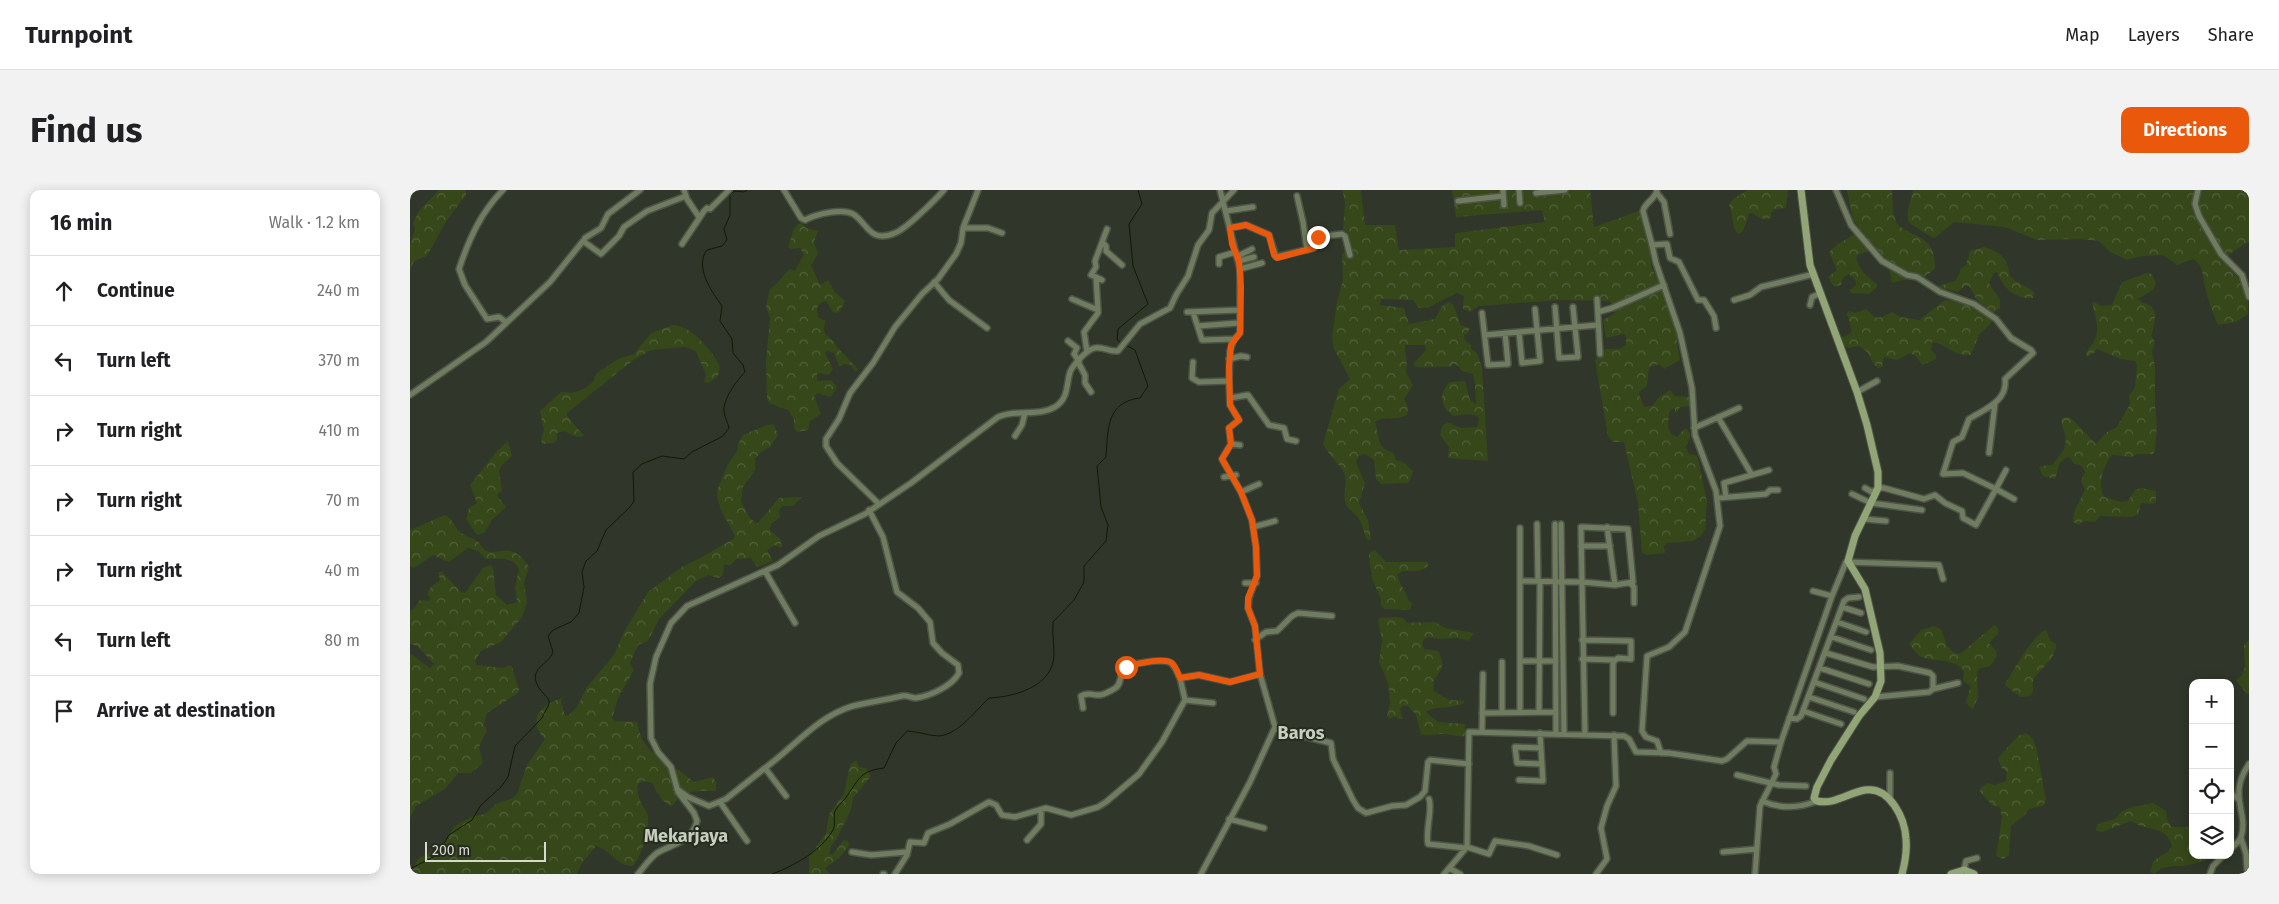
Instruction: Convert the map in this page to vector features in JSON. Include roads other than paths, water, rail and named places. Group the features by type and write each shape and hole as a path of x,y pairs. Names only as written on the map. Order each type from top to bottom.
{"street":[{"path":"504,190 491,202 477,223 459,270 464,278 464,284 487,319 499,317 506,322"},
{"path":"410,395 483,344 550,282 585,238 601,228 608,214 640,190"},
{"path":"682,244 699,217 729,190"},
{"path":"784,190 801,218 805,220 847,212 856,216 865,228 872,233 885,235 900,231 944,190"},
{"path":"878,503 837,464 828,449 826,439 855,385 874,363 896,326 922,294 947,268 956,254 961,243 963,228 978,190"},
{"path":"1201,874 1275,730 1275,721 1260,674 1255,626 1248,603 1256,583 1257,555 1253,527 1234,476 1223,470 1222,456 1231,444 1229,428 1239,420 1232,410 1229,382 1230,351 1234,339 1239,335 1240,269 1220,190"},
{"path":"638,874 651,858 688,837 696,826 694,813 680,796 671,767 652,742 650,732 650,684 656,657 662,640 671,624 687,606 782,563 819,536 855,519 911,483 992,420 1004,415 1048,410 1058,405 1068,389 1070,372 1087,352 1096,348 1114,352 1122,348 1140,324 1170,308 1188,276 1198,246 1209,230 1212,213 1234,190"},
{"path":"1519,190 1520,203"},
{"path":"1536,200 1535,192 1565,190"},
{"path":"1801,190 1810,265 1857,392 1878,472 1878,488 1849,552 1848,561 1864,589 1880,653 1881,681 1875,697 1850,729 1816,787 1814,794 1817,801"},
{"path":"1836,190 1852,225 1882,261 1907,275 1917,277 1940,292 1974,304 1998,321 2011,338 2031,350 2032,355 2006,379 2006,388 1992,407 1969,419 1962,436 1953,442 1943,473 1965,474 2014,499"},
{"path":"2198,190 2195,204 2199,216 2221,254 2242,275 2249,297"},
{"path":"1661,753 1657,741 1646,737 1642,731 1647,656 1669,648 1685,632 1720,526 1718,498 1708,465 1697,444 1694,428 1692,388 1680,332 1652,245 1644,211 1645,206 1652,201 1657,192 1664,202 1670,234"},
{"path":"584,240 602,253 619,236 624,227 647,211 685,193 699,217"},
{"path":"1458,201 1503,193 1504,205"},
{"path":"1297,196 1307,250"},
{"path":"1226,211 1253,206"},
{"path":"1230,228 1246,225 1269,235 1276,257 1315,247 1317,238 1342,234 1345,236 1350,255"},
{"path":"963,228 988,228 1002,233"},
{"path":"1102,280 1091,275 1096,267 1095,261 1107,229"},
{"path":"1103,243 1106,246 1106,251 1122,265"},
{"path":"1652,245 1667,244 1670,258 1678,262 1698,300 1704,300 1714,316 1716,328"},
{"path":"1238,256 1252,249"},
{"path":"1219,264 1219,257 1254,257"},
{"path":"1240,269 1262,263"},
{"path":"1734,300 1750,295 1761,287 1814,274"},
{"path":"1087,352 1084,332 1098,313 1096,277"},
{"path":"934,282 949,300 987,328"},
{"path":"1598,312 1612,308 1664,285"},
{"path":"1810,305 1812,297 1821,293"},
{"path":"1072,299 1098,310"},
{"path":"1597,299 1600,354"},
{"path":"1555,307 1559,358 1578,357 1573,307"},
{"path":"1519,332 1522,363 1540,361 1536,309"},
{"path":"1234,339 1204,341 1190,312 1240,310"},
{"path":"1482,313 1488,366 1508,364 1505,333"},
{"path":"1198,326 1239,323"},
{"path":"1485,334 1598,326"},
{"path":"1068,341 1077,348 1074,355 1085,375 1085,383 1092,392"},
{"path":"1230,359 1241,356 1247,357"},
{"path":"1192,362 1192,378 1199,382 1229,382"},
{"path":"1857,392 1877,381"},
{"path":"1230,398 1248,395 1269,425 1284,428 1287,438 1296,441"},
{"path":"1989,453 1995,403"},
{"path":"1694,428 1739,408"},
{"path":"1015,436 1022,425 1025,413"},
{"path":"1718,417 1752,475"},
{"path":"1231,444 1240,445"},
{"path":"1726,496 1724,483 1769,470"},
{"path":"1865,488 1872,492 1878,488 1924,499 1935,494 1945,503 1962,511 1964,518 1975,525 2006,470"},
{"path":"1224,477 1234,476"},
{"path":"1241,492 1260,484"},
{"path":"1718,498 1766,494 1770,490 1778,490"},
{"path":"1852,494 1872,503 1922,510"},
{"path":"677,788 688,797 705,805 720,802 786,752 810,729 834,714 852,706 904,696 914,698 923,696 949,684 959,673 958,665 942,653 933,643 928,621 918,608 897,592 883,537 869,510"},
{"path":"1864,519 1886,521"},
{"path":"1581,520 1582,659 1585,735"},
{"path":"1253,527 1275,521"},
{"path":"1536,524 1539,581 1539,712"},
{"path":"1555,524 1556,733"},
{"path":"1561,524 1564,733"},
{"path":"1581,527 1628,529 1634,581 1631,584"},
{"path":"1607,527 1615,585"},
{"path":"1520,528 1520,711"},
{"path":"1247,538 1254,536"},
{"path":"1581,546 1610,546"},
{"path":"1755,874 1758,822 1762,801 1776,774 1774,767 1781,742 1845,562 1939,565 1942,578"},
{"path":"765,571 795,623"},
{"path":"1520,581 1631,584"},
{"path":"1245,583 1256,583"},
{"path":"1631,584 1634,587 1634,603"},
{"path":"1813,590 1832,596"},
{"path":"1789,718 1800,719 1842,607 1846,599 1858,597"},
{"path":"1842,607 1861,613"},
{"path":"1255,640 1266,632 1277,631 1292,616 1298,614 1332,616"},
{"path":"1837,622 1866,632"},
{"path":"1832,637 1871,650"},
{"path":"1582,640 1631,641 1631,659 1582,659"},
{"path":"1826,653 1868,667 1898,666 1930,673 1933,676 1933,689"},
{"path":"1613,713 1614,660"},
{"path":"895,874 907,852 910,842 924,843 928,833 950,824 989,802 996,805 1002,815 1010,817 1048,808 1071,815 1098,808 1143,769 1162,742 1184,700 1180,678 1173,664 1169,662 1158,661 1129,666 1124,670 1115,689 1102,695 1091,693 1081,696 1083,708"},
{"path":"1520,661 1556,661"},
{"path":"1502,662 1502,713"},
{"path":"1820,668 1870,684"},
{"path":"1180,678 1199,675 1230,682 1260,674"},
{"path":"1482,732 1483,674"},
{"path":"1814,682 1864,698"},
{"path":"1875,697 1929,692 1933,689 1958,684"},
{"path":"1808,698 1854,712"},
{"path":"1184,700 1213,702"},
{"path":"1803,711 1841,724"},
{"path":"1482,713 1556,712"},
{"path":"1275,730 1331,742 1333,759 1352,800 1358,808 1366,813 1392,806 1406,805 1420,798 1425,791 1428,762 1430,760 1469,764"},
{"path":"1444,874 1467,847 1469,732 1624,736 1629,739 1636,752 1661,753 1722,761 1727,760 1747,741 1781,742"},
{"path":"1520,780 1543,781 1540,733"},
{"path":"1596,874 1607,859 1602,825 1616,786 1614,735"},
{"path":"1541,748 1515,748 1517,763 1542,764"},
{"path":"2247,868 2246,854 2241,838 2242,824 2239,801 2241,780 2249,764"},
{"path":"765,768 786,796"},
{"path":"1890,773 1890,800"},
{"path":"1737,775 1796,787 1806,786"},
{"path":"1796,784 1816,787"},
{"path":"1762,801 1781,807 1801,806 1817,801 1830,802 1869,790 1878,792 1890,800 1901,820 1906,838 1902,874"},
{"path":"2234,796 2239,801"},
{"path":"1428,799 1430,804 1428,844 1467,847 1489,854 1492,842 1495,841 1529,846 1557,855"},
{"path":"720,802 748,841"},
{"path":"1027,840 1041,824 1041,810"},
{"path":"1229,819 1264,828"},
{"path":"2234,845 2241,838"},
{"path":"1723,852 1757,849"},
{"path":"852,852 871,855 907,852"},
{"path":"1964,870 1966,861 1977,858"},
{"path":"2210,874 2213,866 2220,859"},
{"path":"1449,868 1460,874"},
{"path":"1951,874 1964,870 1974,874"}],"waterway":[{"path":"410,869 437,855 449,835 472,820 481,805 501,787 508,777 515,746 542,718 549,700 539,688 535,676 553,652 548,636 553,630 571,622 579,613 584,587 582,572 586,561 597,551 606,530 634,501 633,472 642,464 662,456 684,459 692,452 723,436 729,428 724,407 734,385 745,372 743,365 733,353 732,339 720,321 722,306 706,279 702,264 707,250 722,246 727,240 724,229 730,215 730,194 735,191 744,192 747,190"},
{"path":"1122,343 1117,340 1118,329 1148,304 1133,266 1129,224 1142,204 1138,190"},
{"path":"772,874 798,862 822,845 833,830 835,811 855,784 866,773 884,768 896,743 907,731 935,736 946,734 960,727 989,698 1010,695 1031,688 1048,674 1054,654 1053,622 1074,600 1084,582 1084,566 1106,541 1108,525 1101,507 1097,466 1106,457 1107,437 1111,419 1121,405 1140,398 1148,386 1135,350 1126,345"}],"district":[{"name":"Baros","path":"1301,733"},
{"name":"Mekarjaya","path":"686,836"}]}
